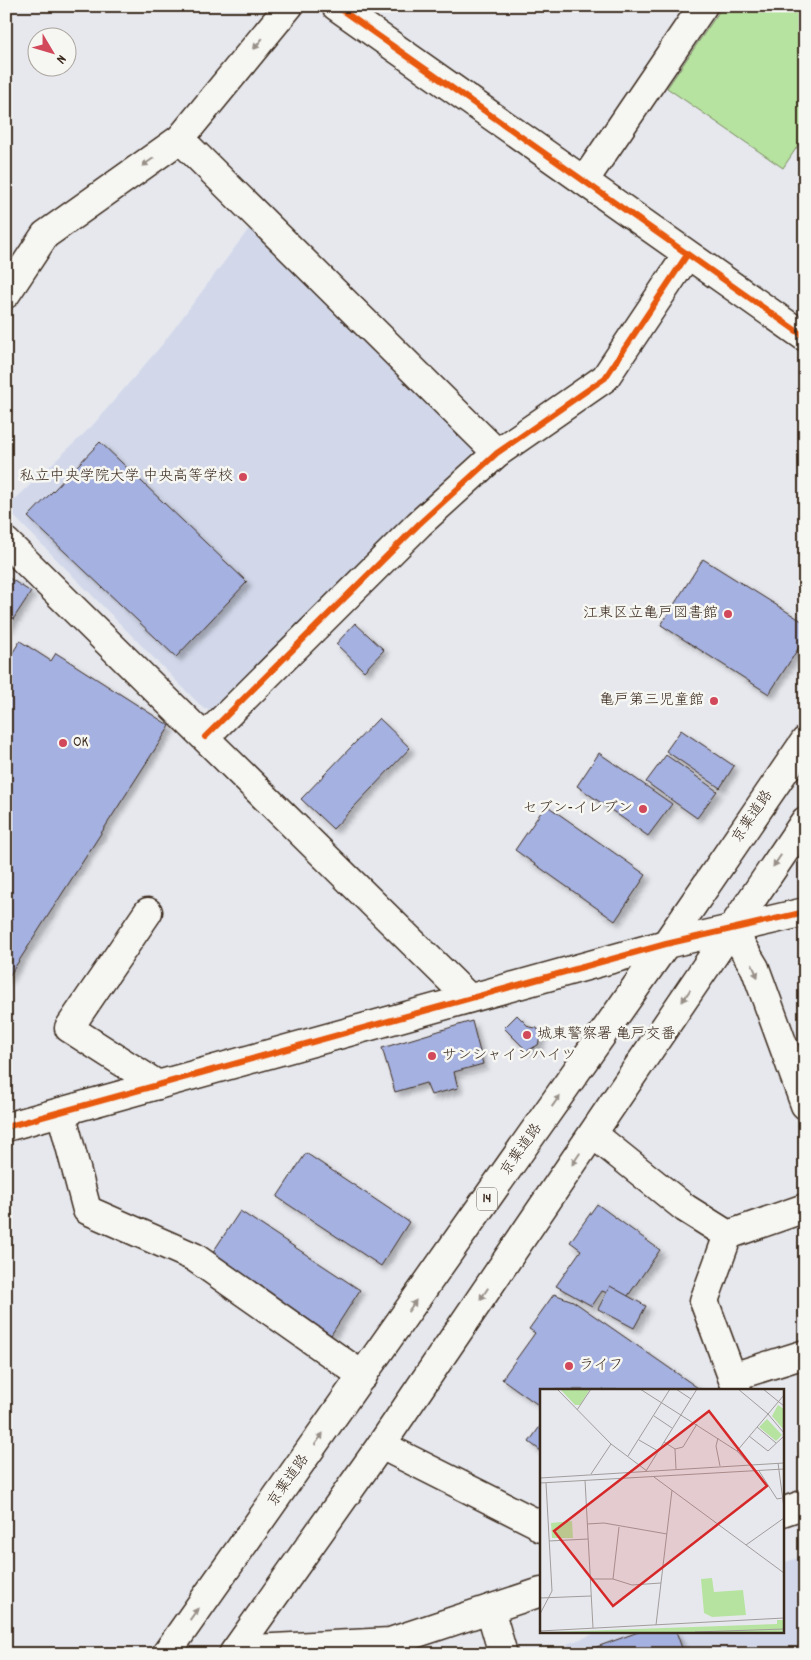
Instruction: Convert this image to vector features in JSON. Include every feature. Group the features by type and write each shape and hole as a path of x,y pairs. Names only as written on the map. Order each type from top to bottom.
{"main road":[{"path":"6,294 45,235 180,139 289,6"},
{"path":"336,6 805,337"},
{"path":"584,181 703,6"},
{"path":"180,139 497,453"},
{"path":"205,737 419,524 497,453 605,378 687,255"},
{"path":"6,542 469,998"},
{"name":"京葉道路","path":"166,1654 666,944 805,741"},
{"path":"234,1652 382,1445 805,821"},
{"path":"148,912 69,1028 158,1085"},
{"path":"6,1127 666,944 805,912"},
{"path":"732,928 755,968 805,1105"},
{"path":"61,1112 87,1210 194,1257 363,1376"},
{"path":"592,1134 685,1208 728,1235"},
{"path":"728,1235 805,1208"},
{"path":"728,1235 704,1300 734,1384 805,1354"},
{"path":"382,1445 540,1525"},
{"path":"784,1511 805,1504"},
{"path":"234,1652 392,1648 490,1609 540,1592"},
{"path":"490,1609 503,1654"}],"shaded area":[{"name":"私立中央学院大学 中央高等学校","path":"254,222 481,446 412,510 215,709 204,709 6,508 92,426 161,346"},
{"path":"805,1556 805,1654 571,1654 567,1644 599,1632 784,1632 784,1562"}],"green space":[{"path":"723,6 805,6 805,135 783,168 667,88"}],"building":[{"path":"100,442 247,582 176,657 28,517"},
{"path":"703,559 805,623 805,638 769,694 661,625"},
{"path":"6,576 31,592 6,630"},
{"path":"355,623 384,650 364,671 336,644"},
{"path":"20,641 51,661 56,653 170,726 6,981 6,663"},
{"path":"379,718 410,748 333,829 301,799"},
{"path":"681,730 734,766 720,788 666,751"},
{"path":"599,753 672,804 648,836 577,786"},
{"path":"666,755 717,791 697,818 646,782"},
{"path":"546,805 646,875 615,921 515,850"},
{"path":"517,1015 529,1027 537,1028 541,1035 538,1045 527,1051 504,1028"},
{"name":"サンシャインハイツ","path":"472,1021 483,1064 454,1072 458,1088 431,1095 426,1083 395,1092 382,1048"},
{"path":"306,1153 409,1222 381,1266 277,1197"},
{"path":"597,1204 660,1250 625,1300 602,1291 592,1306 556,1286 581,1250 570,1242"},
{"path":"240,1211 360,1290 331,1335 211,1255"},
{"path":"610,1286 646,1306 634,1328 598,1309"},
{"path":"554,1294 573,1301 700,1389 540,1389 540,1406 502,1379 535,1333 529,1329"},
{"path":"540,1426 540,1450 529,1442"},
{"path":"638,1632 676,1632 684,1654 593,1654 591,1649"}],"cycle path":[{"path":"336,6 805,337"},
{"path":"205,737 419,524 497,453 605,378 687,255"},
{"path":"6,1127 666,944 805,912"}],"place":[{"name":"私立中央学院大学 中央高等学校","path":"243,477"},
{"name":"江東区立亀戸図書館","path":"728,614"},
{"name":"亀戸第三児童館","path":"714,701"},
{"name":"OK","path":"63,743"},
{"name":"セブン-イレブン","path":"643,809"},
{"name":"城東警察署 亀戸交番","path":"527,1035"},
{"name":"サンシャインハイツ","path":"432,1056"},
{"name":"ライフ","path":"569,1366"}]}
